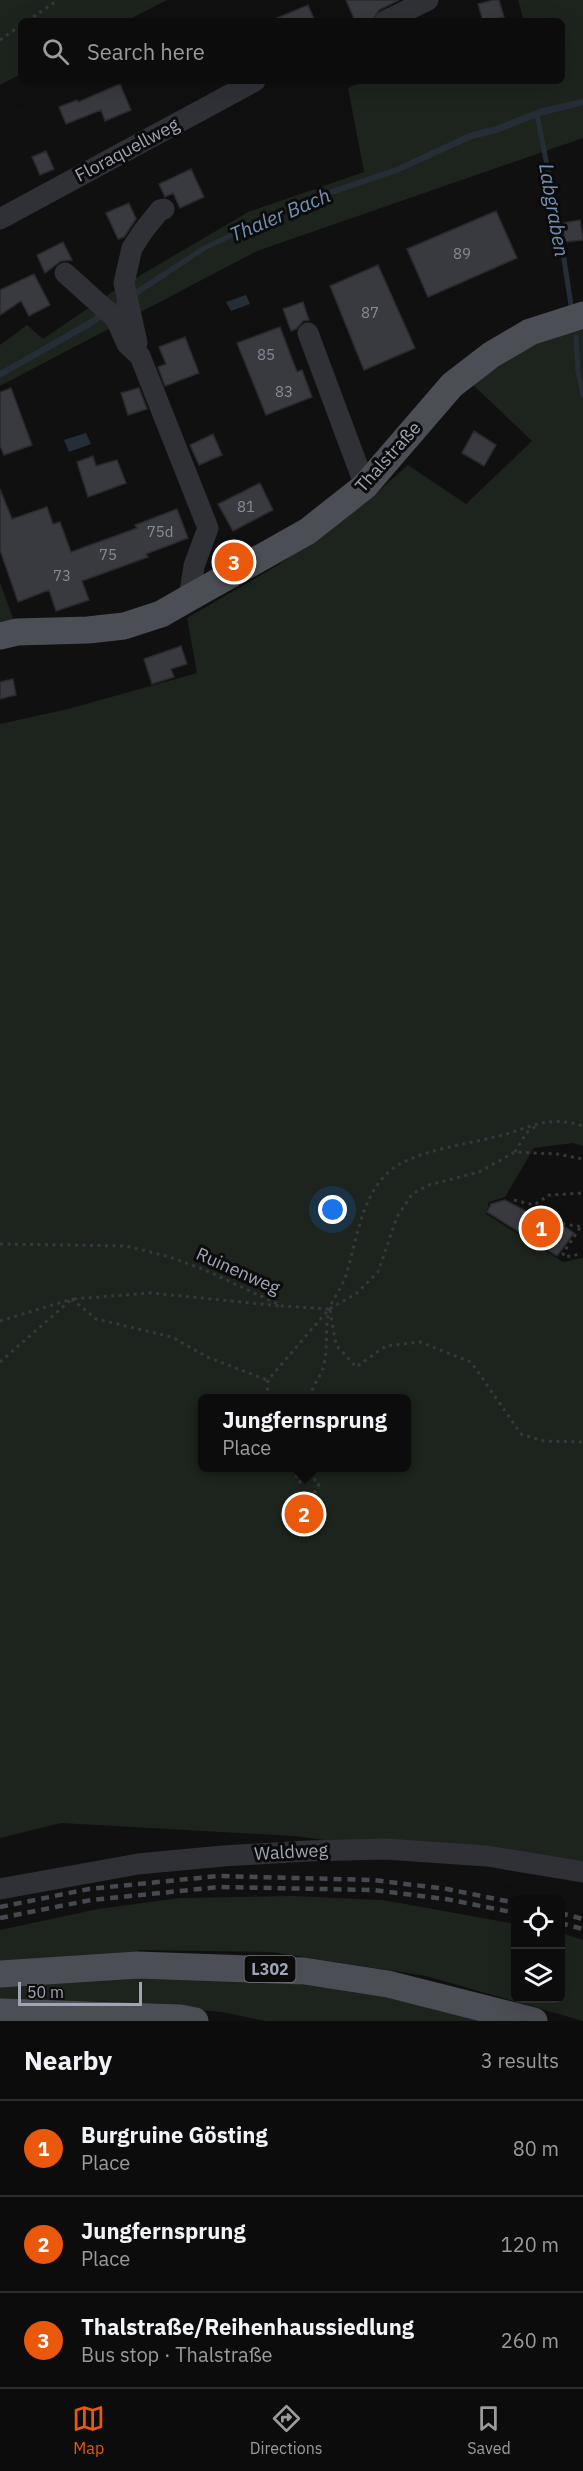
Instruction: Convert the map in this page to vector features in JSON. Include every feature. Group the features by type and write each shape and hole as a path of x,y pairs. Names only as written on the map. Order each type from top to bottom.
{"main road":[{"name":"Thalstraße","path":"0,636 17,632 88,630 124,626 161,614 308,531 364,486 452,385 491,355 530,332 583,315"},
{"name":"L302","path":"0,1974 138,1965 304,1971 388,1984 534,2021"},
{"path":"0,2012 195,2021"}],"street":[{"path":"391,18 428,0"},
{"name":"Floraquellweg","path":"0,219 249,84"},
{"path":"164,209 160,210 132,248 124,283 125,315 127,344 140,356 208,528 194,566 189,598"},
{"path":"65,273 98,301 125,315"},
{"path":"308,333 364,486"},
{"name":"Waldweg","path":"0,1889 138,1864 223,1856 385,1849 487,1856 583,1872"}],"path":[{"path":"31,18 58,0"},
{"path":"0,40 18,27"},
{"path":"329,1309 356,1294 378,1272 397,1217 412,1194 429,1185 479,1172 515,1152 526,1133 544,1121"},
{"path":"267,1394 268,1380 329,1309 339,1293 375,1186 398,1165 420,1156 506,1135 544,1121 568,1122 583,1126"},
{"path":"515,1152 557,1154 583,1159"},
{"path":"514,1200 534,1204 549,1195 583,1193"},
{"path":"557,1218 564,1224 582,1228 563,1253 564,1257 581,1254"},
{"name":"Ruinenweg","path":"0,1244 126,1246 170,1257 206,1270 282,1306 329,1309"},
{"path":"0,1321 72,1299 151,1293 282,1306"},
{"path":"72,1299 96,1319 172,1336 207,1357 268,1380"},
{"path":"0,1362 72,1299"},
{"path":"311,1394 323,1367 329,1309"},
{"path":"329,1309 336,1345 356,1366 386,1346 420,1342 471,1362 521,1434 544,1441 583,1442"},
{"path":"294,1472 299,1482 311,1476"},
{"path":"304,1514 319,1484 307,1472"}],"shaded area":[{"path":"0,0 167,0 132,18 18,18 18,76 0,85"},
{"path":"518,0 583,0 583,138 257,251 0,386 0,345 27,325 43,339 112,292 248,212 364,172 348,88 358,84 565,84 565,18 523,18"},
{"path":"583,330 583,1146 573,1143 534,1148 505,1197 489,1202 486,1214 563,1262 583,1258 583,1883 555,1870 294,1836 61,1823 0,1838 0,724 68,709 197,673 187,618 278,565 365,503 408,465 466,504 532,441 473,385 524,350 551,338"},
{"path":"0,582 14,621 0,624"},
{"path":"292,1896 383,1900 511,1923 511,2000 426,1976 271,1952 138,1950 137,1954 0,1965 0,1930 98,1909 180,1898"},
{"path":"565,1934 583,1940 583,2021 520,2003 565,2003"},
{"path":"108,1975 281,1982 391,1996 481,2021 265,2021 222,2012 99,2001 0,2001 0,1985"}],"water":[{"name":"Thaler Bach","path":"583,99 583,105 540,116 497,133 472,139 397,173 305,204 206,250 92,326 0,378 0,371 87,321 203,246 303,199 396,167 469,133 496,126 542,108"},
{"path":"246,295 250,304 231,311 226,302"},
{"path":"86,433 91,444 69,452 64,440"}],"building":[{"path":"346,0 399,0 379,10 374,18 354,18"},
{"path":"499,0 504,17 482,18 478,4"},
{"path":"308,5 314,18 277,18"},
{"path":"120,84 131,110 105,121 101,110 66,124 59,107 77,100 78,102"},
{"path":"46,151 54,169 40,175 32,157"},
{"path":"191,169 204,197 180,208 173,193 165,197 159,184"},
{"path":"129,203 136,219 124,237 118,239 106,213"},
{"path":"496,211 517,258 428,297 407,249"},
{"path":"580,220 583,240 565,242 562,223"},
{"path":"63,242 72,260 61,261 45,273 37,255"},
{"path":"378,265 415,348 364,370 330,286"},
{"path":"34,274 50,305 29,316 21,301 0,315 0,290"},
{"path":"303,302 309,320 303,321 291,331 283,309"},
{"path":"280,327 297,372 302,370 312,397 266,415 237,343"},
{"path":"185,337 199,373 165,386 158,367 166,364 159,347"},
{"path":"11,388 32,445 4,455 0,446 0,392"},
{"path":"139,388 147,409 128,415 121,393"},
{"path":"474,431 496,445 484,466 462,453"},
{"path":"213,434 222,455 199,465 190,445"},
{"path":"93,456 96,466 117,460 126,483 88,497 77,462"},
{"path":"260,483 273,510 233,531 218,504"},
{"path":"0,489 12,519 47,507 53,524 60,522 71,552 137,528 135,525 177,509 188,538 146,554 148,557 82,581 89,600 56,611 49,590 18,602 0,550"},
{"path":"181,646 187,664 171,669 174,677 152,684 144,659"},
{"path":"13,679 16,695 0,699 0,682"},
{"path":"505,1200 551,1224 555,1220 574,1233 557,1256 487,1212 491,1204"}],"waterway":[{"name":"Labgraben","path":"537,114 559,227 571,305"},
{"name":"Labgraben","path":"576,337 578,372 583,395"}],"railway":[{"path":"0,1907 89,1889 218,1876 373,1880 447,1889 511,1902"},
{"path":"0,1918 91,1900 219,1887 373,1890 446,1899 511,1912"},
{"path":"565,1914 583,1919"},
{"path":"565,1924 583,1929"}],"place":[{"name":"Thalstraße/Reihenhaussiedlung","path":"234,562"},
{"name":"Burgruine Gösting","path":"541,1228"},
{"name":"Jungfernsprung","path":"304,1514"}]}
